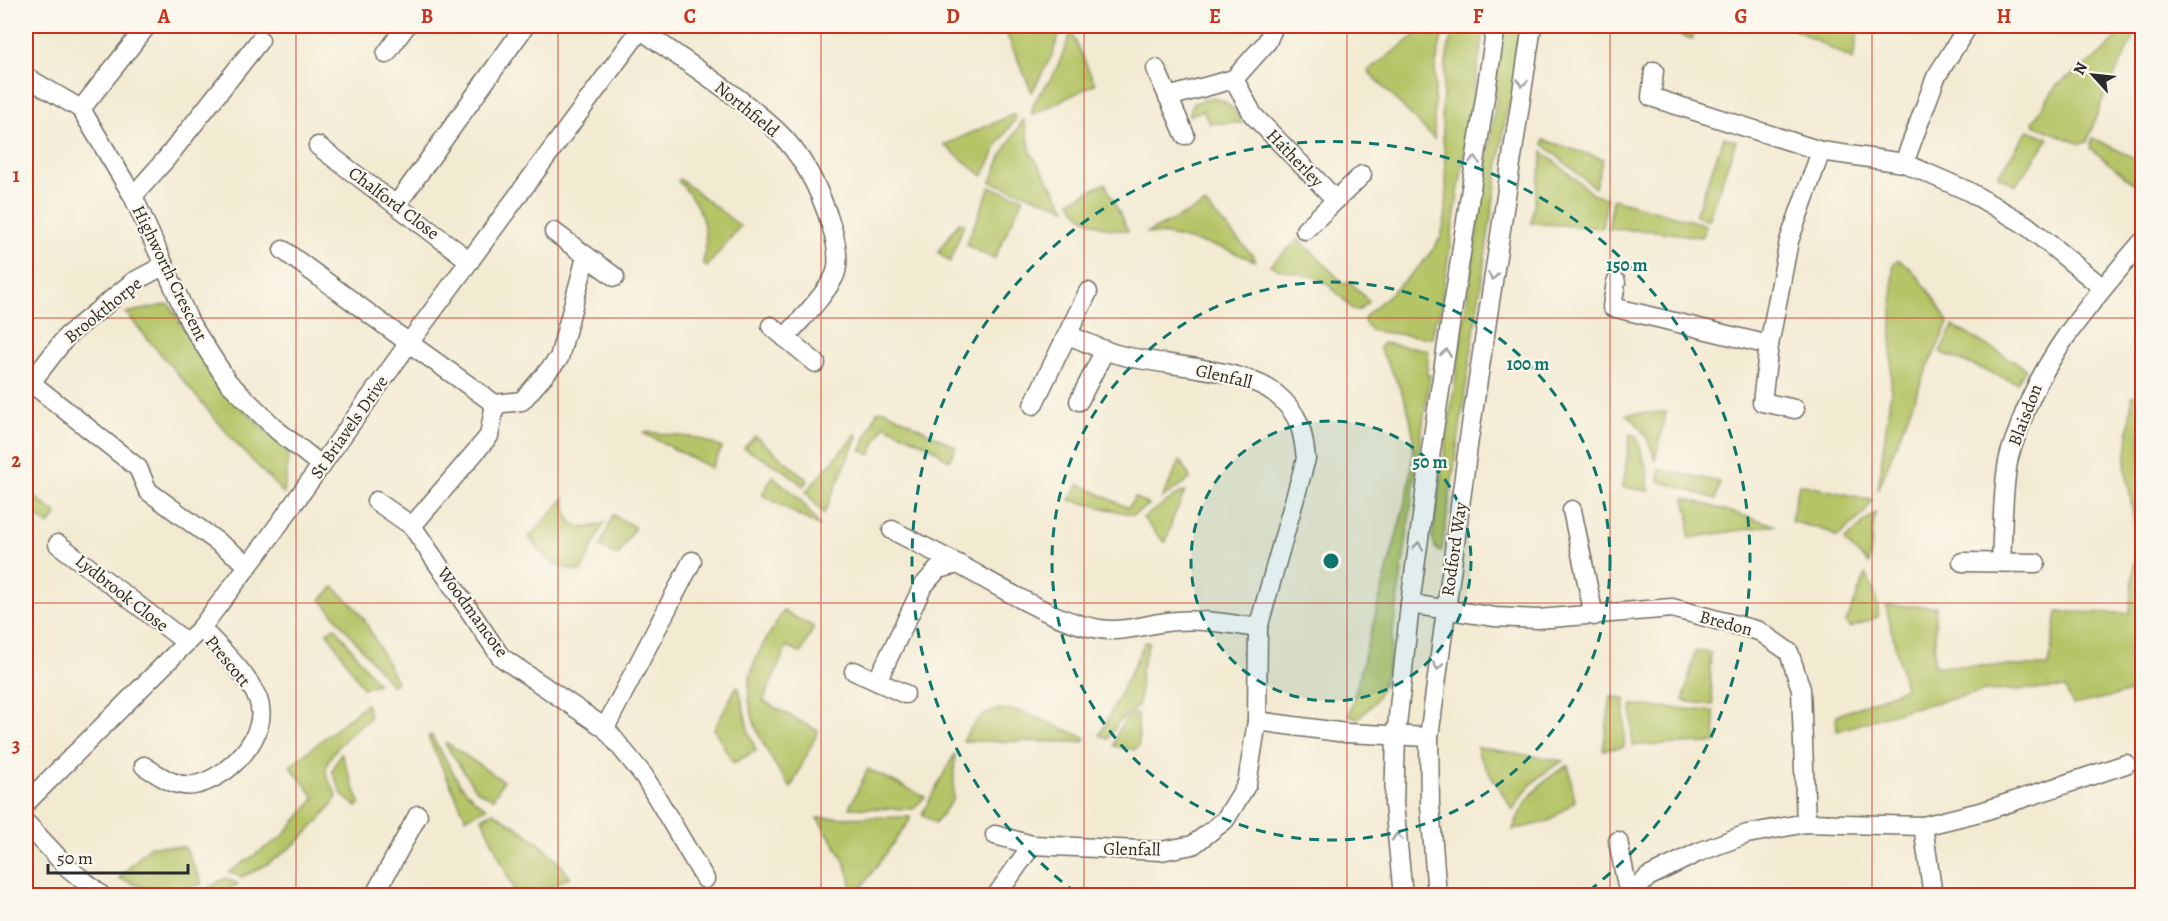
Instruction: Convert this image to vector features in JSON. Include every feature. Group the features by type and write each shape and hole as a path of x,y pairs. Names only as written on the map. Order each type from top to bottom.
{"street":[{"path":"386,54 406,26"},
{"path":"397,204 525,26"},
{"path":"1168,97 1233,79 1267,42 1274,26"},
{"name":"Rodford Way","path":"1404,896 1394,804 1396,736 1410,604 1496,26"},
{"name":"Rodford Way","path":"1437,896 1430,805 1429,737 1445,608 1532,26"},
{"path":"1904,164 1936,77 1968,26"},
{"path":"81,109 146,27"},
{"name":"St Briavels Drive","path":"26,803 201,628 641,27"},
{"name":"Northfield","path":"641,27 777,130 813,178 826,209 837,246 835,275 778,332 816,363"},
{"path":"133,196 166,159 260,40"},
{"path":"1156,69 1185,135"},
{"path":"1654,71 1651,97 1821,151 1904,164 1968,191 2026,225 2103,288"},
{"name":"Highworth Crescent","path":"26,77 81,109 133,196 190,323 228,382 278,431 322,465"},
{"name":"Hatherley","path":"1233,79 1254,114 1336,200 1305,230"},
{"name":"Chalford Close","path":"318,146 470,261"},
{"path":"1795,409 1762,402 1769,345 1789,241 1821,151"},
{"path":"1336,200 1362,175"},
{"path":"554,232 615,278"},
{"name":"Blaisdon","path":"2001,562 2003,505 2008,460 2022,417 2042,372 2057,348 2142,242"},
{"path":"283,250 495,404 522,401 559,358 586,257"},
{"name":"Brookthorpe","path":"28,386 67,336 133,282 163,266"},
{"path":"1616,282 1612,307 1769,345"},
{"path":"1033,405 1088,292"},
{"name":"Glenfall","path":"995,835 1032,844 1161,851 1193,845 1225,820 1247,784 1257,721 1258,628 1306,459 1303,430 1292,410 1276,393 1252,381 1116,354 1068,335"},
{"path":"1079,401 1105,350"},
{"path":"28,386 138,468 148,491 249,564"},
{"path":"411,526 489,436 495,404"},
{"name":"Woodmancote","path":"376,501 411,526 501,657 605,728 644,776 705,879"},
{"path":"1572,510 1594,616"},
{"path":"891,530 1053,614 1087,626 1113,630 1176,621 1212,622 1258,628"},
{"name":"Lydbrook Close","path":"58,544 186,642"},
{"path":"605,728 692,561"},
{"path":"1962,562 2036,563"},
{"path":"877,681 923,586 938,569 958,564"},
{"name":"Bredon","path":"1410,604 1495,617 1538,619 1594,616 1637,609 1672,608 1759,631 1790,652 1802,689 1806,822"},
{"name":"Prescott","path":"144,766 172,783 193,786 218,777 243,755 260,726 259,701 240,671 201,628"},
{"path":"854,671 905,694"},
{"path":"1257,721 1347,733 1429,737"},
{"path":"1629,896 1648,876 1699,852 1747,834 1806,822 1923,826 1984,811 2126,764"},
{"path":"374,896 418,815"},
{"path":"26,823 66,866 102,896"},
{"path":"1923,826 1934,896"},
{"path":"1618,841 1629,896"},
{"path":"996,896 1032,844"}],"green space":[{"path":"1003,26 1061,26 1053,53 1032,92"},
{"path":"1428,26 1444,26 1435,69 1434,139 1368,71"},
{"path":"1454,26 1484,26 1439,317 1435,319 1432,338 1372,331 1364,322 1365,317 1425,260 1440,238 1444,225 1447,194 1442,100 1447,57"},
{"path":"1504,26 1526,26 1517,82 1506,115 1442,550 1440,551 1436,549 1432,538 1496,100 1497,63"},
{"path":"1652,26 1696,26 1692,39"},
{"path":"1788,26 1859,26 1853,60"},
{"path":"2127,26 2139,26 2101,103 2087,142 2080,144 2034,125 2033,122 2056,86 2102,53"},
{"path":"1071,32 1095,84 1032,115 1036,99 1054,73"},
{"path":"1213,97 1230,107 1242,123 1209,123 1203,110 1189,116 1193,103"},
{"path":"1014,114 1016,118 998,144 983,176 944,145"},
{"path":"1023,120 1031,153 1066,208 991,182 1002,154"},
{"path":"2028,130 2049,138 2016,185 1998,176"},
{"path":"1724,137 1736,141 1708,220 1695,216"},
{"path":"2093,138 2142,162 2142,190 2090,148"},
{"path":"1544,140 1603,159 1595,188 1543,144"},
{"path":"1543,152 1594,195 1607,198 1602,228 1531,223"},
{"path":"680,179 740,226 707,267 703,263 706,239 702,218 693,199 678,181"},
{"path":"1105,183 1128,231 1095,224 1081,214 1070,201"},
{"path":"990,187 1023,198 994,259 966,245"},
{"path":"1613,199 1706,226 1701,237 1655,231 1608,229"},
{"path":"1205,204 1255,258 1255,261 1223,248 1168,235 1147,233"},
{"path":"959,222 964,224 950,262 938,252"},
{"path":"1299,239 1345,285 1349,281 1369,301 1360,310 1353,310 1321,280 1270,265"},
{"path":"1898,260 1919,279 1948,323 1919,387 1878,490 1891,389 1893,264"},
{"path":"169,304 200,355 244,410 289,453 284,494 234,441 126,313"},
{"path":"1953,326 2026,368 2017,383 1940,352"},
{"path":"1383,343 1428,350 1427,375 1430,375 1388,667 1378,696 1370,708 1358,718 1349,716 1409,487 1413,454 1413,436 1408,409 1379,348"},
{"path":"2142,393 2142,690 2073,705 2065,688 1986,691 1908,709 1837,731 1836,716 1905,688 1886,606 1936,606 1934,666 2049,666 2057,612 2129,613 2137,538 2125,465 2132,396"},
{"path":"885,410 956,447 949,461 931,447 884,425 870,455 861,450 877,412"},
{"path":"1666,412 1655,461 1645,435 1626,414"},
{"path":"643,433 698,438 722,448 711,468"},
{"path":"856,434 857,437 824,514 806,492"},
{"path":"1630,434 1636,436 1647,469 1649,491 1623,487"},
{"path":"755,436 808,480 803,486 785,471 744,448"},
{"path":"1180,461 1190,477 1189,480 1162,498"},
{"path":"1659,469 1720,482 1716,499 1659,481"},
{"path":"773,476 801,500 820,527 762,495"},
{"path":"1079,484 1128,508 1135,497 1149,505 1133,515 1070,500"},
{"path":"1799,484 1872,500 1864,514 1837,537 1827,531 1791,521"},
{"path":"26,490 57,514 49,525 26,508"},
{"path":"1185,492 1173,518 1166,542 1163,541 1143,518"},
{"path":"565,498 568,515 575,525 587,528 604,523 581,572 550,561 529,537"},
{"path":"1684,498 1775,525 1689,538 1689,513"},
{"path":"1875,513 1869,564 1844,541"},
{"path":"613,515 635,527 618,556 600,547"},
{"path":"1866,574 1875,595 1878,617 1849,628 1846,622"},
{"path":"334,587 356,608 365,621 397,682 392,686 321,599"},
{"path":"783,611 814,627 801,653 787,646 763,701 818,731 791,788 774,763 759,734 753,719 749,688 751,673 757,657"},
{"path":"335,627 378,684 363,688 327,632"},
{"path":"1145,642 1149,642 1141,670 1138,706 1118,722 1108,739 1100,735"},
{"path":"1695,651 1711,653 1713,705 1683,701"},
{"path":"737,686 756,751 733,763 714,729"},
{"path":"1611,697 1625,698 1624,747 1603,750"},
{"path":"366,704 370,716 367,721 340,745 328,761 327,776 337,797 328,810 295,844 269,863 241,877 229,872 282,837 315,798 290,766"},
{"path":"1632,705 1714,711 1716,743 1632,745"},
{"path":"1000,709 1020,711 1086,738 1083,742 963,741 977,720 986,713"},
{"path":"1132,714 1137,714 1138,717 1139,745 1135,750 1114,746 1120,728"},
{"path":"431,735 460,784 475,800 487,808 466,818 428,737"},
{"path":"447,743 503,781 493,799 476,790 445,744"},
{"path":"1477,747 1563,761 1534,781 1513,810 1480,758"},
{"path":"341,753 360,803 357,807 343,796 332,771"},
{"path":"955,753 953,800 935,823 922,814"},
{"path":"1568,765 1575,801 1549,821 1513,830 1527,800 1549,778"},
{"path":"868,769 925,797 913,809 849,808"},
{"path":"493,812 545,848 570,877 534,895 516,895 482,818"},
{"path":"910,817 856,895 852,895 845,864 817,818"},
{"path":"150,846 185,847 202,884 160,890 119,878"},
{"path":"225,878 238,884 220,895 196,895"}]}
